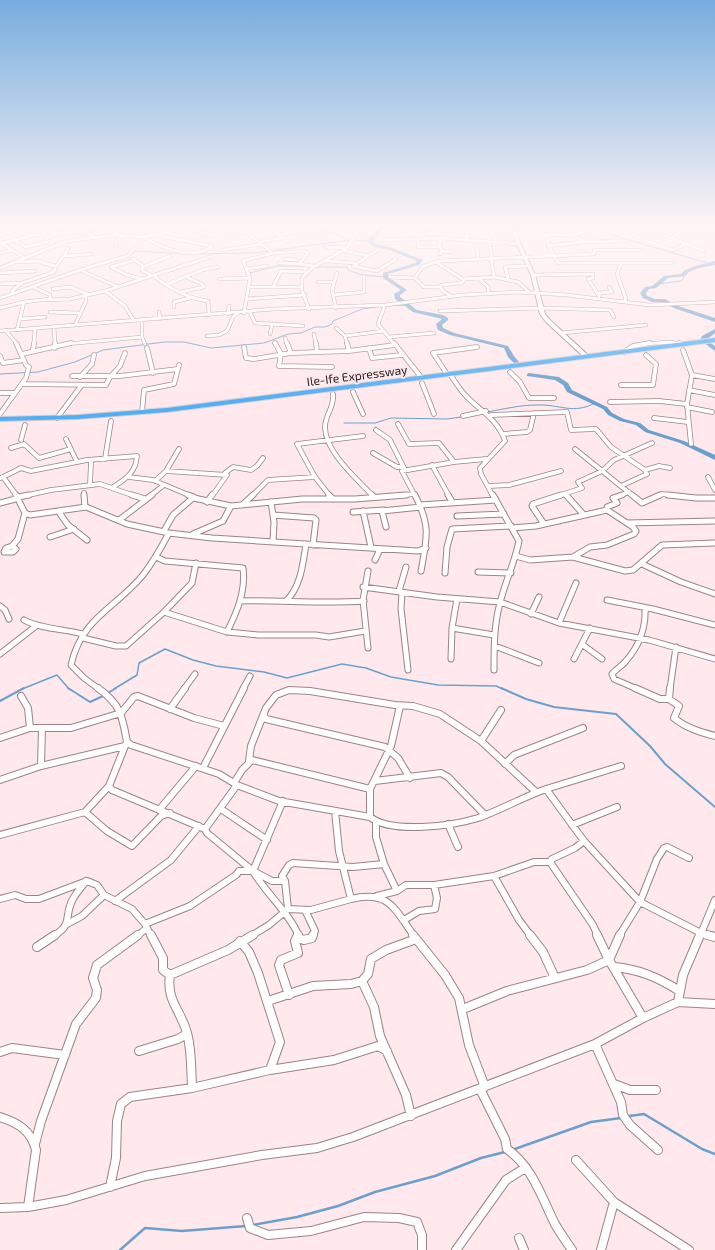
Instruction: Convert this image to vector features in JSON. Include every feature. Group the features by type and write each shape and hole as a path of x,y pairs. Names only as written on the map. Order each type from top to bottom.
{"highway":[{"name":"Ile-Ife Expressway","path":"0,419 57,418 142,412 421,380 490,369 707,343 715,346"},
{"name":"Ile-Ife Expressway","path":"450,376 497,374 620,354 646,355 682,347"},
{"path":"490,369 497,374"},
{"name":"Ile-Ife Expressway","path":"0,425 111,421 353,392 421,380"}],"street":[{"path":"0,284 15,283"},
{"path":"13,294 12,291 22,283"},
{"path":"110,283 118,287"},
{"path":"0,308 24,302 88,296 129,283"},
{"path":"162,283 190,298 208,301 209,315"},
{"path":"165,286 171,283"},
{"path":"179,292 204,287 200,283"},
{"path":"244,312 249,283"},
{"path":"273,287 275,283"},
{"path":"301,283 302,291 305,295 309,309"},
{"path":"332,283 336,308"},
{"path":"333,295 364,292 364,283"},
{"path":"420,283 424,287 440,287 441,285 453,283"},
{"path":"484,283 488,287 489,294"},
{"path":"520,283 524,285 529,292"},
{"path":"535,283 541,308 548,321 587,357"},
{"path":"590,283 598,297"},
{"path":"620,283 626,299 624,302"},
{"path":"0,298 42,284 55,290 70,287 88,296"},
{"path":"33,287 50,295 49,300"},
{"path":"248,287 301,287"},
{"path":"440,287 444,292 452,297"},
{"path":"598,297 600,296 598,293 612,292 609,287"},
{"path":"105,291 125,306 134,321"},
{"path":"0,331 244,312 385,305 452,297 529,292 598,297 624,302 668,305 715,302"},
{"path":"247,299 305,295"},
{"path":"75,325 79,313 88,296"},
{"path":"174,307 174,302 190,298"},
{"path":"17,330 21,319 24,302"},
{"path":"385,305 380,322 377,323 402,355 416,369 432,403 434,414"},
{"path":"228,314 229,306"},
{"path":"440,311 541,308 610,310 614,317"},
{"path":"50,312 79,313"},
{"path":"159,312 160,319"},
{"path":"250,312 255,323 303,326"},
{"path":"207,336 219,335 227,331 233,317 238,313"},
{"path":"21,319 45,316"},
{"path":"142,320 142,337 153,373"},
{"path":"270,334 272,325"},
{"path":"561,333 646,325"},
{"path":"54,326 53,336 55,348"},
{"path":"33,350 35,328"},
{"path":"336,328 345,336 349,351"},
{"path":"0,414 26,378 29,368 17,344 5,330"},
{"path":"345,336 384,331"},
{"path":"389,338 434,333"},
{"path":"314,334 317,352"},
{"path":"22,354 55,348 76,342 142,337"},
{"path":"285,338 291,353"},
{"path":"274,343 281,354 279,366 332,367"},
{"path":"244,348 247,359 291,353 349,351 395,345"},
{"path":"477,347 433,353 460,390 470,401 487,413 503,434 505,441 486,459 480,468 481,474 519,541 511,573 500,602 494,635 494,670"},
{"path":"682,347 692,374 687,406 691,444"},
{"path":"369,348 372,358 402,355"},
{"path":"22,384 81,386 106,385 110,377 120,366 125,353"},
{"path":"80,377 92,364 94,355"},
{"path":"621,385 653,385 653,377 657,367 653,359 646,355"},
{"path":"0,356 4,364 24,360"},
{"path":"72,376 110,377 153,373 178,367 174,384 144,390 142,412"},
{"path":"510,372 520,382 529,398 554,398"},
{"path":"692,374 715,380"},
{"path":"57,418 81,386"},
{"path":"689,390 715,395"},
{"path":"0,392 14,393"},
{"path":"353,392 363,414"},
{"path":"332,394 334,399 325,425 328,440 341,461 374,497"},
{"path":"610,402 659,401 712,412"},
{"path":"463,416 487,413 567,412 571,430 596,429 611,447 644,470 647,474 623,485"},
{"path":"503,434 530,430 534,413"},
{"path":"654,418 688,422"},
{"path":"105,459 111,421"},
{"path":"398,424 409,444 439,443 454,462"},
{"path":"21,440 25,425"},
{"path":"376,430 390,440 404,469 402,471 420,506 428,532 421,571"},
{"path":"333,499 315,477 297,444 363,436"},
{"path":"66,439 77,462"},
{"path":"544,524 532,506 533,504 582,488 578,482 602,471 614,460 624,457 652,443"},
{"path":"11,448 24,444 39,458 71,449"},
{"path":"155,481 166,471 179,449"},
{"path":"576,449 602,471 623,485 642,503 662,494 695,498 715,498"},
{"path":"373,453 397,467 404,469 486,459"},
{"path":"25,514 18,497 1,477 21,468 31,471 77,462 137,456 134,468 129,477 113,487"},
{"path":"166,471 225,474 233,467 251,470 257,466 263,458"},
{"path":"90,485 91,461"},
{"path":"432,465 453,503"},
{"path":"644,470 659,466 670,468"},
{"path":"488,486 509,485 561,471"},
{"path":"207,502 227,478 228,475 225,474"},
{"path":"129,477 155,481 194,498 231,506 302,499 333,499 414,494"},
{"path":"242,505 268,480 315,477"},
{"path":"708,477 715,490"},
{"path":"0,503 18,497 104,484 145,498"},
{"path":"119,520 145,498 164,485"},
{"path":"445,573 452,529 512,527 544,524 607,510 607,507 617,503 613,498 630,492"},
{"path":"84,493 85,507"},
{"path":"565,494 584,515"},
{"path":"0,834 85,812 109,786 126,744 121,713 106,694 77,673 71,665 74,652 93,621 142,576 156,557 175,513 194,498"},
{"path":"353,512 496,500"},
{"path":"271,502 273,515 273,542"},
{"path":"193,534 223,521 231,506"},
{"path":"25,514 30,515 85,507 97,510 127,524 167,532 193,534 212,538 418,551 426,548"},
{"path":"384,510 382,511 386,527"},
{"path":"607,510 627,523 714,522"},
{"path":"58,511 74,529 87,540"},
{"path":"363,511 371,548"},
{"path":"2,550 6,553 13,552 16,549 12,546 18,542 21,519 25,514"},
{"path":"457,516 504,514"},
{"path":"273,515 314,518 316,520 313,545"},
{"path":"573,557 590,548 607,545 634,534 636,531 633,526 620,519"},
{"path":"50,537 74,529"},
{"path":"516,556 530,560 573,557 624,572 633,570 642,564 662,545 715,543"},
{"path":"286,601 293,596 300,574 306,544"},
{"path":"375,560 380,548"},
{"path":"156,557 165,561 243,568 244,576 238,610 227,632"},
{"path":"24,620 36,626 59,628 116,646 126,646 164,612 192,583 195,575 196,563"},
{"path":"642,564 681,582 715,594"},
{"path":"406,567 400,591 408,653 408,670"},
{"path":"368,571 362,587 364,601 363,613 368,648"},
{"path":"478,572 511,573"},
{"path":"559,623 576,583"},
{"path":"362,587 457,599 500,602 530,614 559,623 639,638 715,659"},
{"path":"530,614 539,597"},
{"path":"451,659 452,628 457,599"},
{"path":"607,600 715,625"},
{"path":"240,601 286,601 339,604 364,601"},
{"path":"0,606 5,610 9,619"},
{"path":"645,608 645,622 637,644 626,661 612,674 614,679 660,699 668,699 679,706 674,718 680,724 689,729 715,736"},
{"path":"164,612 227,632 258,635 316,635 329,637 365,631"},
{"path":"0,654 36,626"},
{"path":"452,628 494,635"},
{"path":"574,659 583,645 590,628"},
{"path":"583,645 602,659"},
{"path":"495,646 539,663"},
{"path":"668,699 676,647"},
{"path":"170,709 195,674"},
{"path":"159,810 200,767 224,726 250,676"},
{"path":"115,901 171,860 221,809 249,761 251,746 266,708 276,695 289,690 335,694 400,706 413,706 440,714 481,742 536,792"},
{"path":"21,696 28,708 30,728"},
{"path":"0,738 30,728 71,728 121,713 134,698 138,696 194,718 224,726"},
{"path":"400,706 390,749 370,789 370,816 376,823 397,827 457,823 485,815 536,792 622,766"},
{"path":"481,742 501,710"},
{"path":"264,716 266,720 390,749 398,758 410,778"},
{"path":"41,766 42,728"},
{"path":"505,764 514,755 583,728"},
{"path":"0,780 41,766 126,744 200,767 219,774 236,784 283,801 370,816"},
{"path":"249,761 252,760 370,789"},
{"path":"374,781 410,778 441,772 448,777 485,815"},
{"path":"109,786 112,790 202,827 207,833 253,871 272,881 285,881"},
{"path":"546,789 584,841 608,869 640,902 701,933 715,937"},
{"path":"253,871 283,801"},
{"path":"572,825 617,807"},
{"path":"221,809 237,817 251,830 267,840"},
{"path":"335,811 339,851 351,899"},
{"path":"85,812 94,822 113,836 132,846 161,816 170,813"},
{"path":"376,823 376,837 384,864 397,891"},
{"path":"448,824 458,847"},
{"path":"170,975 228,950 240,941 269,925 286,911 321,908 340,900 364,896 377,896 397,891 406,885 434,885 494,876 534,862 550,862 552,859 575,848 584,841"},
{"path":"611,963 621,932 640,902 657,858 664,848 667,847 689,858"},
{"path":"550,862 593,925 611,963 643,1018"},
{"path":"286,911 285,881 282,876 284,870 293,863 342,865 353,867 384,864"},
{"path":"35,1144 41,1121 76,1024 96,998 97,990 93,978 97,965 146,926 190,906 236,875 239,871 253,871"},
{"path":"253,871 270,898 286,911 297,932 298,938 295,941 298,953 281,960 279,965 289,995"},
{"path":"494,876 519,920 543,952 555,978"},
{"path":"0,899 15,895 39,899 86,881 97,885 104,895 132,909 146,926 162,958 163,970 170,975"},
{"path":"37,947 64,929 67,924 71,903 86,881"},
{"path":"404,920 419,911 435,909 437,898 434,885"},
{"path":"67,924 86,914 104,895"},
{"path":"377,896 388,901 404,920 416,939 435,960 458,996 463,1009 467,1040 482,1088 505,1139 507,1149 517,1156 531,1175 556,1226 572,1250"},
{"path":"678,1002 678,990 715,900"},
{"path":"298,938 304,940 312,938 315,931 305,910"},
{"path":"268,1001 318,985 350,984 362,981 366,978 370,969 371,959 377,954 416,939"},
{"path":"240,941 249,952 268,1001 280,1042 270,1070"},
{"path":"463,1009 507,991 611,963 634,969 662,980 678,990"},
{"path":"170,975 167,988 170,998 186,1027 192,1088"},
{"path":"362,981 374,1008 380,1036 388,1051 406,1095 411,1116"},
{"path":"0,1208 28,1207 66,1200 145,1176 262,1155 318,1148 354,1137 411,1116 532,1067 595,1044 643,1018 678,1002 715,1004"},
{"path":"139,1052 178,1039 187,1034"},
{"path":"595,1044 614,1084 621,1102 623,1115 630,1125 658,1150"},
{"path":"110,1187 116,1158 117,1121 121,1104 130,1097 192,1088 270,1070 334,1060 378,1046 388,1051"},
{"path":"0,1052 5,1049 12,1048 65,1055"},
{"path":"614,1084 624,1091 647,1088 656,1090"},
{"path":"0,1117 25,1127 35,1144 36,1150 28,1207"},
{"path":"576,1160 614,1202 689,1250"},
{"path":"456,1250 506,1180 525,1168"},
{"path":"601,1250 614,1202"},
{"path":"247,1218 250,1228 268,1235 311,1231 364,1217 399,1218 417,1222 422,1235 422,1250"},
{"path":"519,1238 524,1250"}],"waterway":[{"path":"395,283 404,290 397,294 397,298 415,311 441,316 446,319 439,324 440,329 452,334 506,347 511,357 516,362"},
{"path":"658,283 654,287 647,288 643,293 645,297 654,301 663,300 676,307 715,320"},
{"path":"658,284 663,283"},
{"path":"386,306 406,305"},
{"path":"0,374 38,372 75,362 103,350 164,342 184,342 211,348 264,343 288,334 301,333 315,327 325,327 332,324 333,321 362,309 382,306"},
{"path":"715,331 704,337 703,340 715,349"},
{"path":"529,375 557,378 566,384 569,391 605,408 610,414 622,420 638,424 647,431 682,442 715,458"},
{"path":"487,412 531,405 545,405 573,409 595,403"},
{"path":"344,423 375,423 391,418 447,419 461,417"},
{"path":"114,689 137,675 139,663 165,649 193,660 216,666 264,672 287,678 342,664 366,668 391,677 438,685 496,686 503,689"},
{"path":"23,689 57,675 68,688"},
{"path":"68,688 90,702 103,696"},
{"path":"108,693 116,688"},
{"path":"501,688 526,699 554,707 616,714 650,746 665,764 715,807"},
{"path":"0,701 23,689"},
{"path":"629,1116 644,1114 702,1149 715,1154"},
{"path":"512,1150 591,1122 621,1118"},
{"path":"253,1225 297,1217 338,1206 375,1192 435,1176 481,1158 505,1152"},
{"path":"120,1250 145,1228 182,1231 246,1226"}]}
